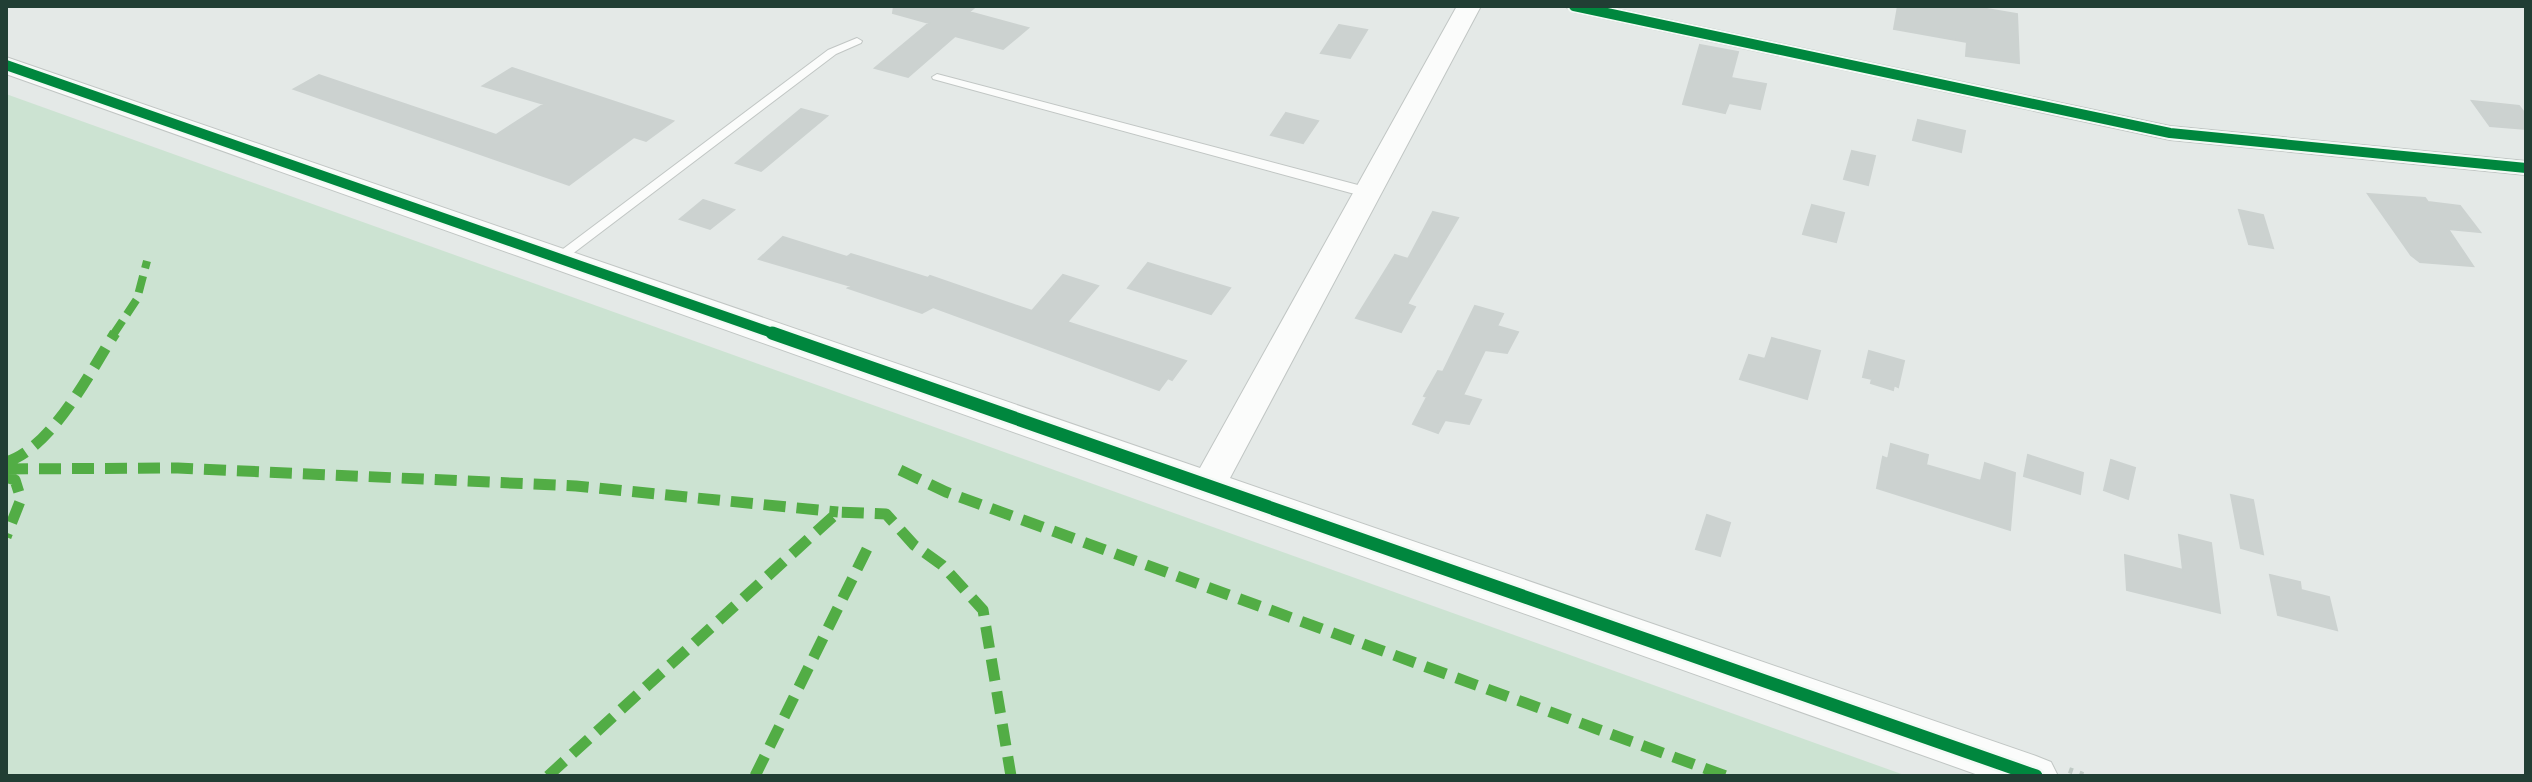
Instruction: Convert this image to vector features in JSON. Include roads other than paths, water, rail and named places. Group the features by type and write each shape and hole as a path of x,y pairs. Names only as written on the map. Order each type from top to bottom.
{"street":[{"path":"1208,486 1469,6"},
{"path":"1574,6 2170,133 2526,168"},
{"path":"6,65 2036,776"}],"lane":[{"path":"559,258 832,52 857,41"},
{"path":"937,77 1369,192"}]}
